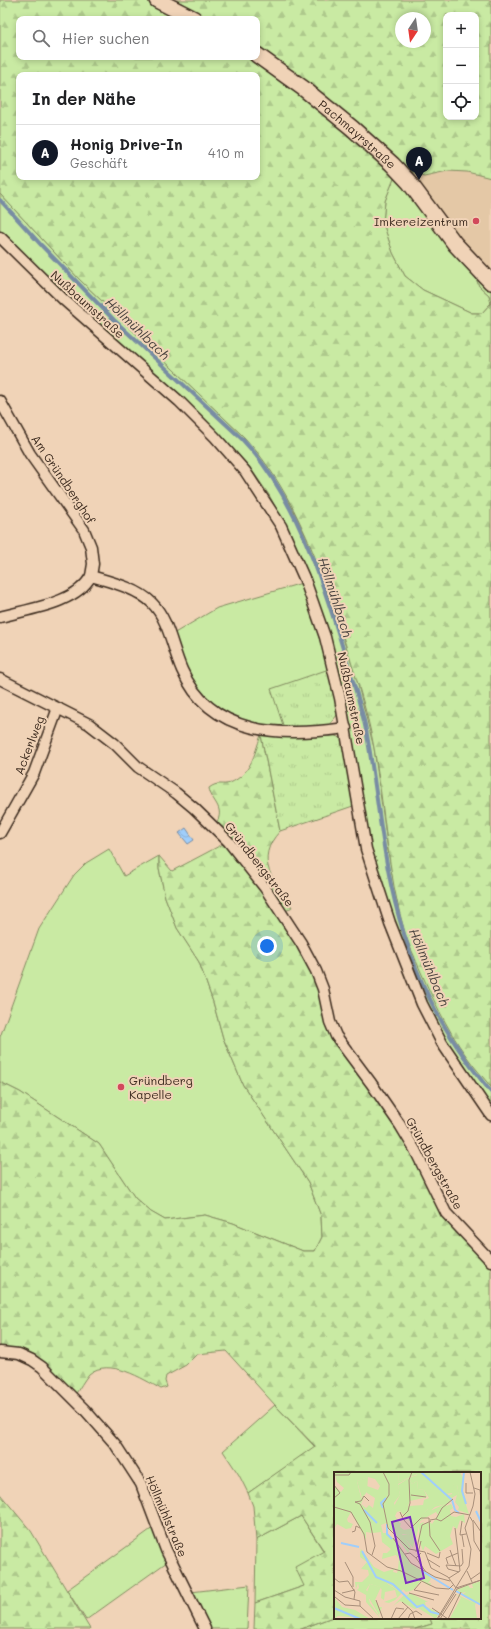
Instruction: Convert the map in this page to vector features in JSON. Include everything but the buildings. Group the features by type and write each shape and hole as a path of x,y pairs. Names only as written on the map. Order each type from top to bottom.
{"street":[{"path":"157,0 188,16"},
{"name":"Pachmayrstraße","path":"260,57 303,88 352,128 392,164 409,182 455,244 491,282"},
{"name":"Nußbaumstraße","path":"0,237 69,305 179,401 216,437 246,471 281,526 305,580 325,637 334,669 346,728 366,849 406,964 422,1004 442,1043 491,1115"},
{"name":"Am Gründberghof","path":"0,401 30,454 84,530 91,547 91,576"},
{"path":"0,617 65,598 78,590 91,576 133,591 152,603 163,620 181,669 190,684 210,706 228,719 249,728 299,733 346,728"},
{"name":"Gründbergstraße","path":"1,683 58,708 89,724 100,732 138,767 176,793 194,808 228,841 283,913 313,966 323,989 330,1022 336,1036 400,1125 415,1150 446,1213 491,1261"},
{"name":"Ackerlweg","path":"0,833 34,773 58,708"},
{"name":"Höllmühlstraße","path":"0,1352 19,1354 42,1367 80,1404 115,1444 141,1484 166,1550 204,1629"}],"shaded area":[{"path":"405,168 437,174 448,171 467,172 491,178 491,272 464,244"}],"green space":[{"path":"0,0 491,0 491,178 467,172 448,171 424,176 405,168 395,176 385,201 383,223 393,253 405,276 423,290 472,313 482,313 491,303 491,1087 459,1046 439,1011 406,937 390,864 372,735 329,593 306,537 279,483 244,437 80,280 0,194"},
{"path":"395,176 428,220 473,270 479,286 489,295 491,303 482,313 472,313 423,290 405,276 393,253 383,223 385,201"},
{"path":"0,194 80,280 244,437 260,454 280,483 315,555 356,677 374,748 388,851 396,895 406,934 444,1019 467,1056 491,1087 491,1108 454,1053 432,1013 415,977 393,920 368,841 351,734 291,537 269,495 249,466 216,432 68,299 0,231"},
{"path":"473,270 491,289 491,303 489,295 479,286"},
{"path":"302,583 329,669 284,728 258,725 233,716 222,710 201,693 193,683 184,666 173,634 217,608"},
{"path":"329,669 338,714 329,725 284,728 271,689"},
{"path":"261,735 280,831 272,842 268,851 267,861 273,879 292,907 286,911 216,824 219,818 219,809 210,793 209,788 217,784 230,783 243,775 254,757"},
{"path":"261,735 297,737 335,736 344,739 353,806 280,831"},
{"path":"225,843 252,876 297,944 312,973 351,1061 404,1140 422,1172 432,1198 445,1219 491,1268 491,1629 415,1629 432,1624 430,1619 481,1619 481,1472 334,1472 334,1616 301,1629 254,1629 255,1603 304,1586 295,1567 324,1551 301,1516 256,1540 253,1506 248,1493 315,1446 226,1351 197,1354 186,1365 166,1376 165,1381 167,1387 161,1389 126,1371 106,1368 97,1369 89,1374 75,1395 21,1351 6,1347 0,1348 0,1082 20,1092 99,1144 135,1198 151,1212 165,1220 205,1215 233,1223 303,1251 315,1251 322,1237 321,1216 308,1182 243,1085 223,1038 213,1002 199,962 177,928 165,897 159,868 159,856 172,871"},
{"path":"109,849 124,876 159,856 159,868 165,897 177,928 199,962 213,1002 223,1038 243,1085 308,1182 321,1216 322,1237 315,1251 303,1251 233,1223 205,1215 165,1220 151,1212 135,1198 99,1144 20,1092 0,1082 0,1037 39,929 74,875 86,863"},
{"path":"275,1405 315,1447 248,1493 239,1475 223,1451"},
{"path":"0,1494 31,1531 90,1629 0,1629"},
{"path":"301,1516 324,1552 304,1586 255,1603 256,1540"},
{"path":"154,1527 167,1562 86,1620 67,1590"},
{"path":"249,1585 247,1629 208,1629 191,1592"},
{"path":"334,1616 334,1619 430,1619 432,1624 415,1629 301,1629"}],"water":[{"path":"186,828 194,840 188,844 179,833"}],"waterway":[{"name":"Höllmühlbach","path":"0,200 42,246 114,320 242,439 277,485 292,511 305,539 327,596 360,704 367,735 386,860 397,909 409,950 422,983 446,1029 455,1044 491,1092"}],"place":[{"name":"Honig Drive-In","path":"419,180"},
{"name":"Imkereizentrum","path":"476,221"},
{"name":"Gründberg Kapelle","path":"121,1087"}]}
